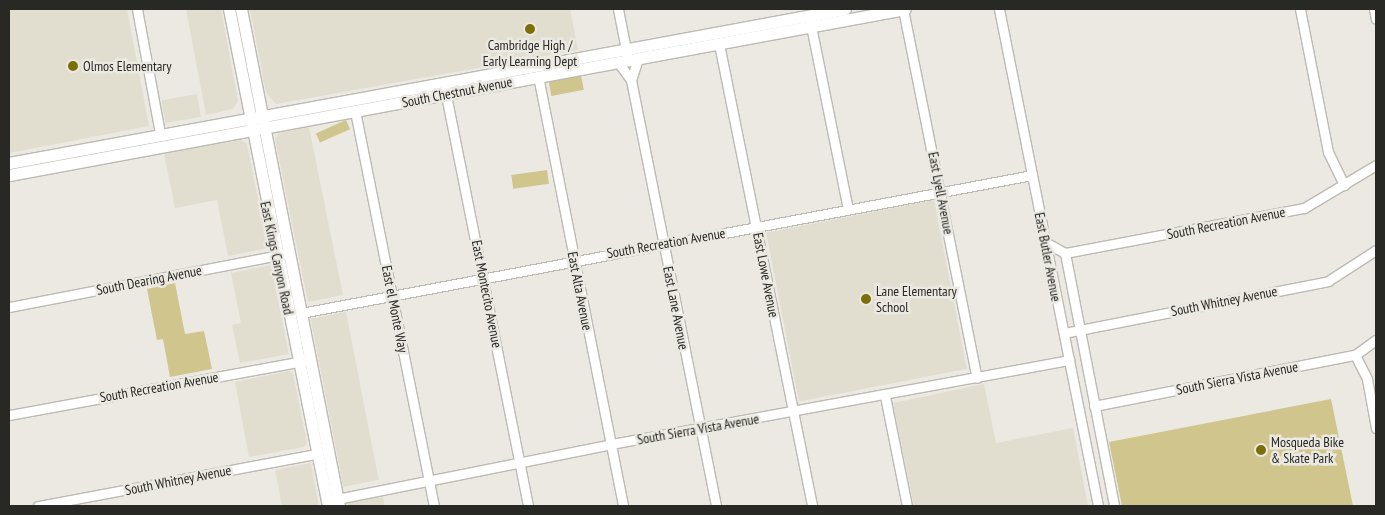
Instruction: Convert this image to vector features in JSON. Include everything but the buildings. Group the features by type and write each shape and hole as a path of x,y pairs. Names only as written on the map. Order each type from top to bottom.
{"main road":[{"name":"East Kings Canyon Road","path":"229,9 248,117 276,256 304,361 333,503"},
{"name":"East Kings Canyon Road","path":"241,9 301,313 304,361 318,454 333,503"},
{"name":"South Chestnut Avenue","path":"9,163 70,157 251,131 355,111 445,88 720,44 810,21 845,9"},
{"name":"South Chestnut Avenue","path":"9,175 160,133 402,90 445,88 538,76 627,58 741,28 904,9"},
{"path":"694,49 696,44 737,35 741,28"},
{"path":"355,111 363,104 396,97 402,90"}],"street":[{"path":"137,9 160,133"},
{"name":"East Lane Avenue","path":"618,9 716,506"},
{"name":"East Lyell Avenue","path":"904,9 977,378"},
{"name":"East Butler Avenue","path":"999,9 1098,506"},
{"path":"1300,9 1328,152 1344,185"},
{"path":"1374,9 1376,19"},
{"path":"810,21 848,209"},
{"name":"East Lowe Avenue","path":"720,44 812,506"},
{"name":"East Lane Avenue","path":"627,58 631,80"},
{"name":"East Alta Avenue","path":"538,76 623,506"},
{"name":"East Montecito Avenue","path":"445,88 484,276 528,506"},
{"name":"East el Monte Way","path":"355,111 434,506"},
{"name":"South Recreation Avenue","path":"1065,253 1304,208 1376,165"},
{"name":"South Recreation Avenue","path":"301,313 574,259 1032,175"},
{"path":"1045,242 1065,253 1114,506"},
{"name":"South Whitney Avenue","path":"1064,333 1328,281 1376,250"},
{"name":"South Dearing Avenue","path":"9,307 289,253"},
{"name":"South Sierra Vista Avenue","path":"1094,406 1354,355 1376,340"},
{"path":"1354,355 1366,380 1376,428"},
{"name":"South Sierra Vista Avenue","path":"333,503 429,481 611,444 700,430 1069,360"},
{"name":"South Recreation Avenue","path":"9,415 304,361"},
{"path":"885,396 907,506"},
{"name":"South Whitney Avenue","path":"38,506 318,454"}],"shaded area":[{"name":"Olmos Elementary","path":"9,9 127,9 149,126 9,153"},
{"path":"186,9 221,9 238,101 233,109 206,115"},
{"path":"250,9 570,9 578,50 276,104 266,93"},
{"path":"581,75 584,90 551,96 549,81"},
{"path":"197,94 201,117 166,123 162,100"},
{"path":"346,120 350,129 320,143 316,133"},
{"path":"309,127 343,295 308,302 275,139 279,133"},
{"path":"241,140 247,144 268,248 228,256 217,200 175,208 164,153"},
{"path":"547,170 549,184 513,189 511,175"},
{"name":"Lane Elementary School","path":"934,200 967,369 799,401 766,233"},
{"path":"271,265 289,354 240,363 232,325 241,323 231,273"},
{"path":"175,283 185,334 204,331 212,369 170,377 163,339 157,340 147,289"},
{"path":"346,312 379,480 343,487 311,319"},
{"path":"289,371 293,373 307,443 304,447 249,457 235,382"},
{"path":"984,384 996,443 1073,428 1088,506 914,506 893,403"},
{"path":"1331,399 1353,506 1122,506 1109,442"},
{"path":"311,463 319,506 282,506 275,470"},
{"path":"383,497 385,506 348,506 348,503"}],"place":[{"name":"Cambridge High / Early Learning Dept","path":"530,29"},
{"name":"Olmos Elementary","path":"73,66"},
{"name":"Lane Elementary School","path":"866,299"},
{"name":"Mosqueda Bike & Skate Park","path":"1261,450"}]}
